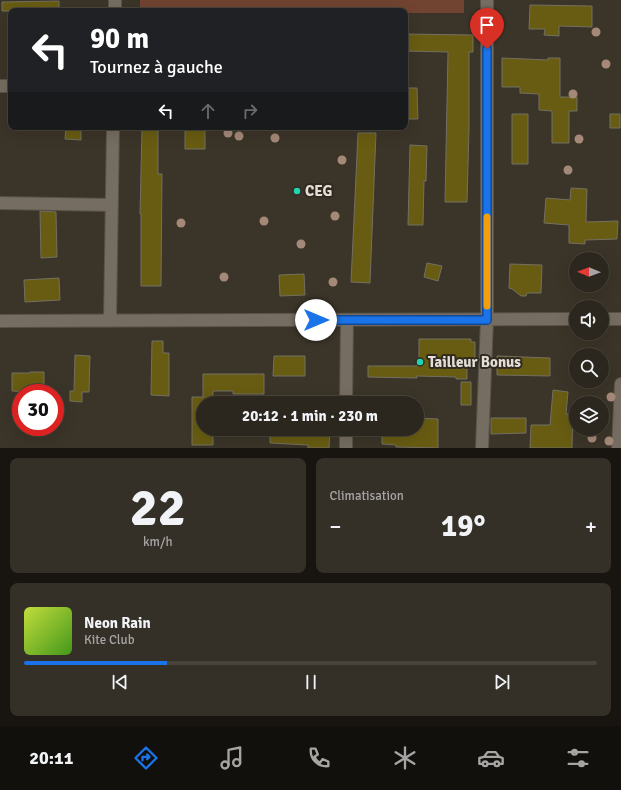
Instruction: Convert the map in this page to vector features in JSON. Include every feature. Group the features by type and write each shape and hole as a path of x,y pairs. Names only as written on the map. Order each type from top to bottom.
{"street":[{"path":"482,448 487,320 487,0"},
{"path":"110,320 113,130"},
{"path":"0,203 112,205"},
{"path":"0,321 569,319"},
{"path":"609,319 621,319"},
{"path":"346,396 347,320"},
{"path":"618,448 621,384"},
{"path":"346,436 346,448"}],"shaded area":[{"path":"140,0 464,0 464,13 408,13 408,8 140,8"}],"building":[{"path":"59,1 59,8 8,8 8,11 2,11 2,2"},
{"path":"530,5 592,6 592,27 559,26 559,36 544,35 545,29 529,29"},
{"path":"408,34 473,35 473,52 469,52 467,202 445,202 448,52 408,51"},
{"path":"502,58 548,60 548,58 560,58 560,97 577,97 577,111 569,111 569,143 552,143 552,111 539,110 539,94 520,93 520,87 502,87"},
{"path":"408,88 417,88 418,119 408,119"},
{"path":"512,114 528,114 528,164 512,164"},
{"path":"610,114 620,114 620,128 610,128"},
{"path":"66,130 81,130 81,140 65,139"},
{"path":"142,130 158,130 158,174 162,174 161,286 141,286 140,214"},
{"path":"185,130 205,130 205,149 185,149"},
{"path":"358,133 376,133 370,283 351,282"},
{"path":"410,145 427,146 426,181 424,181 423,225 408,225"},
{"path":"571,188 587,189 586,222 618,221 617,239 585,240 585,244 569,243 569,225 544,223 546,198 570,200"},
{"path":"40,211 56,212 57,257 41,258"},
{"path":"427,263 442,266 438,281 424,277"},
{"path":"510,264 542,265 541,293 527,293 526,296 521,296 509,288"},
{"path":"304,274 305,295 280,296 279,275"},
{"path":"59,278 60,300 25,302 24,280"},
{"path":"419,339 471,339 471,342 475,342 475,361 467,361 467,379 456,379 456,377 417,376 417,378 368,377 368,366 417,366 417,363 419,363"},
{"path":"152,341 163,341 163,353 169,353 169,396 151,395"},
{"path":"75,355 90,356 89,392 82,392 82,402 70,401 70,391 74,391"},
{"path":"274,356 305,356 305,376 273,376"},
{"path":"497,356 550,358 550,376 497,375"},
{"path":"44,372 44,384 12,384 12,373"},
{"path":"203,374 264,374 264,394 233,394 233,391 213,391 213,396 203,396"},
{"path":"461,382 471,382 471,405 461,405"},
{"path":"553,390 568,392 566,414 569,414 569,436 572,436 572,448 530,448 531,425 550,425"},
{"path":"192,397 196,397 196,436 213,436 213,445 192,445"},
{"path":"424,418 438,419 438,448 396,447 396,445 382,444 382,436 424,436"},
{"path":"491,418 526,418 526,433 491,434"},
{"path":"270,436 330,436 329,448 308,448 308,445 270,443"}],"slow traffic":[{"path":"487,217 487,306"}],"place":[{"name":"CEG","path":"297,191"},
{"name":"Tailleur Bonus","path":"420,362"}],"route":[{"path":"316,320 487,320 487,49"}]}
